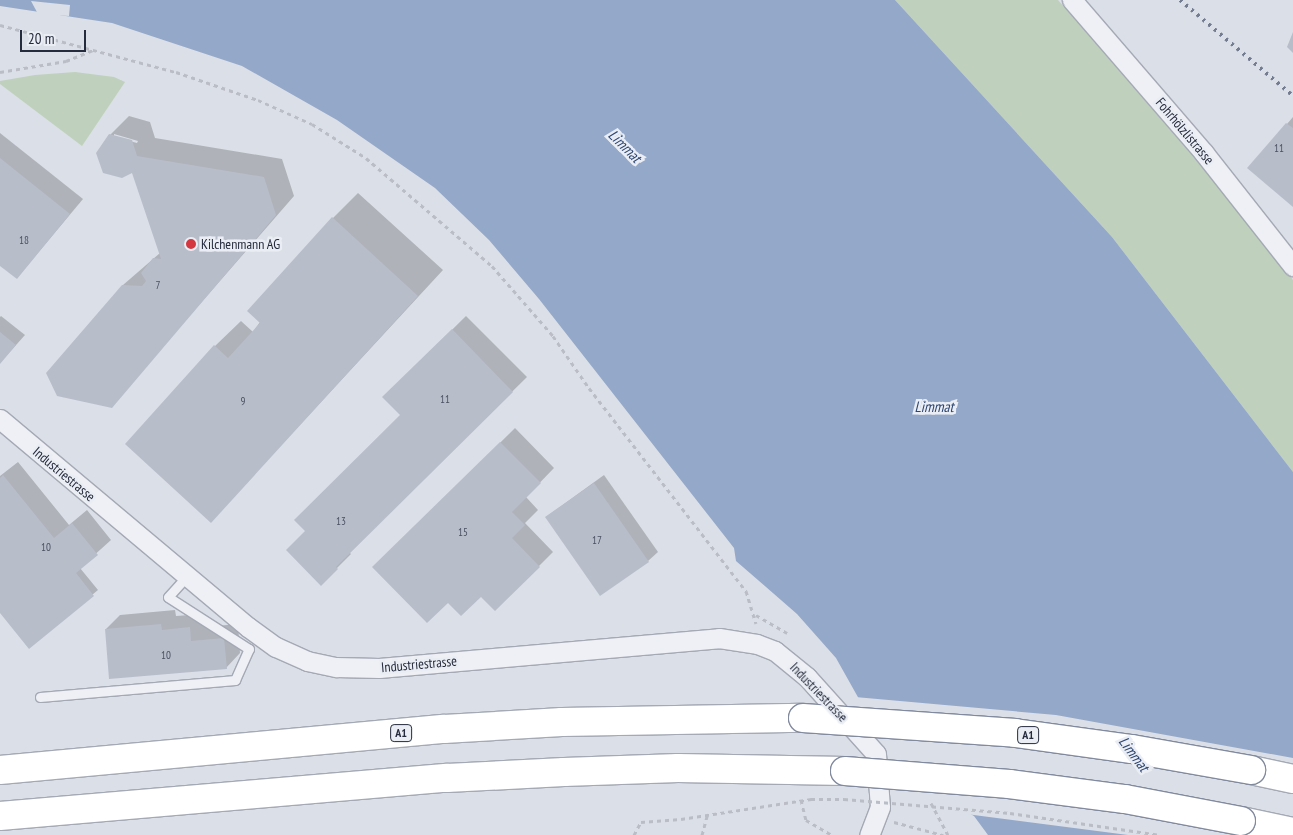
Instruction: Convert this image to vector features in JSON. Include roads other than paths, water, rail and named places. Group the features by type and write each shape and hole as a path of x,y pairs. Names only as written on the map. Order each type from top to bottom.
{"highway":[{"name":"A1","path":"0,770 542,723 677,718 803,718 955,727 1064,739 1293,779"},
{"path":"0,816 399,782 554,772 678,768 845,771 950,778 1067,791 1185,810 1293,832"}],"street":[{"name":"Fohrhölzlistrasse","path":"1072,0 1204,153 1293,266"},
{"name":"Industriestrasse","path":"0,420 187,576 276,647 307,661 336,667 379,668 700,639 737,640 757,644 791,662 876,754 880,784 877,817 869,835"}],"lane":[{"path":"40,698 235,680 249,649 168,597 187,576"}],"water":[{"name":"Limmat","path":"0,0 895,0 1112,237 1293,472 1293,835 988,835 974,816 948,801 876,711 859,699 836,658 797,614 736,561 734,548 539,299 489,240 435,188 337,120 242,66 112,23 0,6"}],"railway":[{"path":"1180,0 1293,96"}],"place":[{"name":"Kilchenmann AG","path":"191,244"}]}
